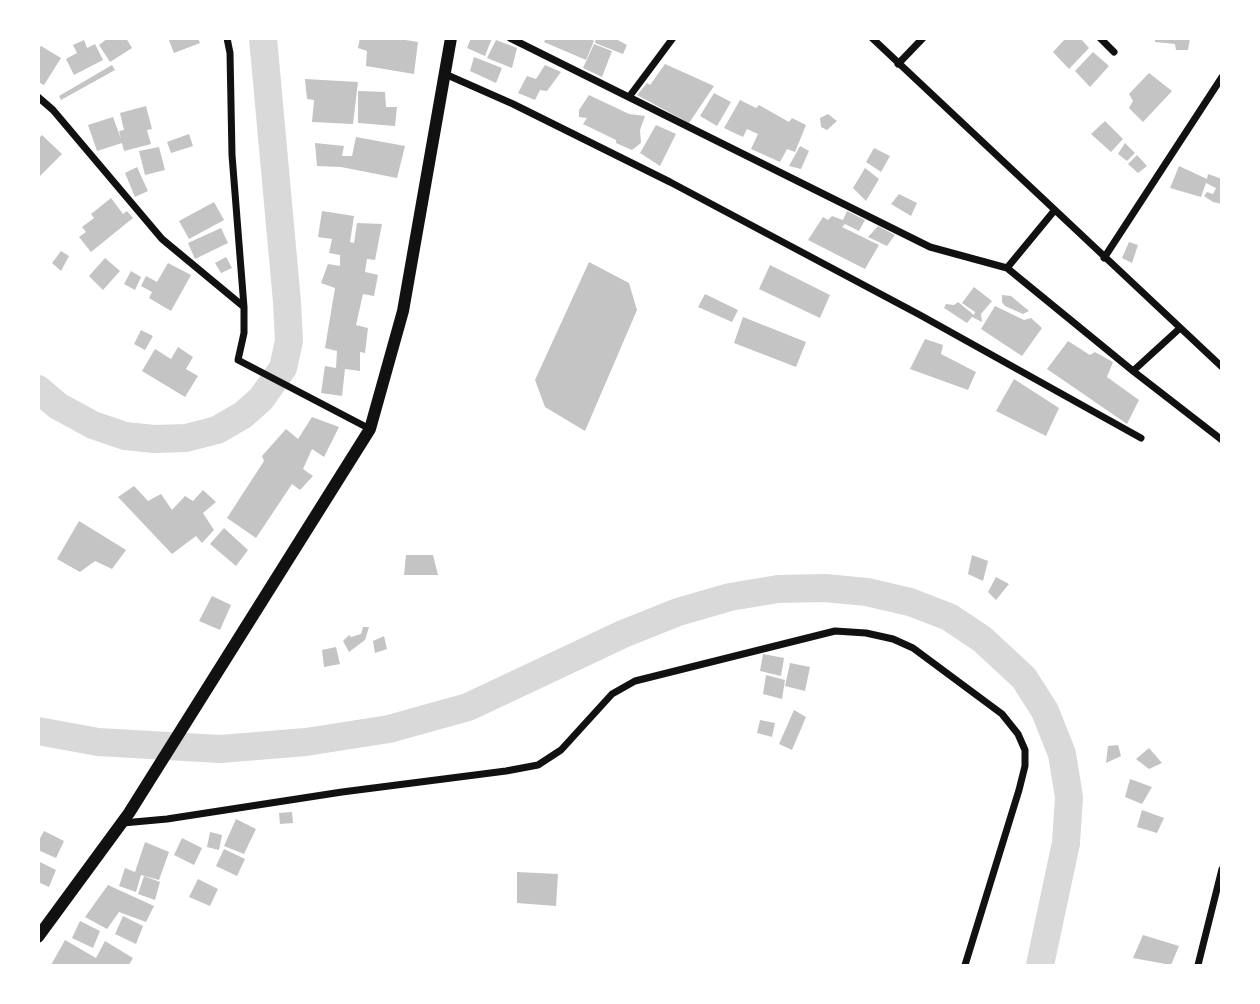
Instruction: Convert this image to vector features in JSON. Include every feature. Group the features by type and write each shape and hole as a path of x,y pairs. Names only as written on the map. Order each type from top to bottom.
{"main road":[{"path":"38,937 126,818 370,429 403,311 451,38"}],"street":[{"path":"226,38 230,53 232,155 244,307 244,333 238,360 370,429"},
{"path":"510,38 930,247 1007,268 1222,440"},
{"path":"629,97 673,38"},
{"path":"872,38 1222,368"},
{"path":"898,64 923,38"},
{"path":"1100,38 1114,52"},
{"path":"445,74 513,104 670,182 920,315 1141,438"},
{"path":"1104,258 1222,77"},
{"path":"38,97 54,110 162,239 244,307"},
{"path":"1007,268 1054,211"},
{"path":"1133,371 1179,329"},
{"path":"126,818 167,819 538,765 561,750 612,694 635,681 835,631 866,633 893,639 913,648 936,664 1002,714 1018,734 1025,750 1020,790 965,965"},
{"path":"1198,965 1222,869"}],"building":[{"path":"108,38 126,38 132,48 110,62 99,45"},
{"path":"168,38 198,38 200,43 174,53"},
{"path":"360,38 393,38 418,42 414,74 366,66 367,51 358,48"},
{"path":"471,38 492,38 485,56 467,48"},
{"path":"546,38 589,38 594,41 586,60 544,42"},
{"path":"596,38 614,38 627,45 623,54 595,43"},
{"path":"1066,38 1080,38 1089,48 1069,69 1053,52"},
{"path":"1155,38 1190,38 1188,50 1176,50 1175,44 1155,42"},
{"path":"84,40 87,48 95,44 103,60 74,75 66,59 77,53 73,45"},
{"path":"496,40 517,48 512,68 487,58"},
{"path":"594,44 612,51 602,77 583,68"},
{"path":"41,46 61,58 44,85 38,82 38,50"},
{"path":"1093,52 1109,66 1090,87 1075,71"},
{"path":"474,57 502,68 496,83 470,71"},
{"path":"665,64 714,86 689,123 637,95 647,83 650,85"},
{"path":"112,65 115,70 61,100 59,96"},
{"path":"545,65 561,72 547,91 540,90 535,100 518,93 527,76 536,79"},
{"path":"1149,73 1172,91 1143,122 1129,108 1133,101 1129,94"},
{"path":"305,79 358,82 353,124 312,122 314,100 307,99"},
{"path":"358,91 385,92 386,107 397,107 395,126 358,123"},
{"path":"714,93 731,102 717,126 700,116"},
{"path":"589,95 629,114 645,116 640,130 641,143 632,150 583,124 587,118 579,117 579,110"},
{"path":"740,100 756,108 759,105 789,122 792,118 806,125 795,152 787,149 780,162 751,149 758,134 747,129 743,137 724,128"},
{"path":"146,106 152,129 147,130 151,144 124,151 122,143 97,151 88,125 113,117 121,139 119,131 124,130 120,113"},
{"path":"828,114 837,121 827,130 821,127 820,118"},
{"path":"1105,121 1123,139 1111,152 1091,134"},
{"path":"656,125 676,134 660,166 640,153"},
{"path":"189,134 193,146 171,153 167,142"},
{"path":"42,135 62,154 38,178 38,139"},
{"path":"356,137 405,146 397,178 341,167 317,166 315,143 344,146 342,156 352,156"},
{"path":"1125,143 1135,153 1127,161 1118,154"},
{"path":"800,146 809,151 801,169 789,166"},
{"path":"159,147 165,170 145,175 139,151"},
{"path":"874,148 890,156 881,172 866,162"},
{"path":"1137,155 1147,166 1138,173 1128,164"},
{"path":"1179,166 1207,179 1208,174 1222,179 1222,204 1204,196 1207,192 1213,194 1216,188 1206,183 1201,197 1170,188"},
{"path":"137,167 148,191 135,197 125,173"},
{"path":"865,168 879,179 866,201 853,188"},
{"path":"899,194 917,203 911,216 891,204"},
{"path":"111,198 123,214 127,211 133,218 91,252 79,237 86,232 82,227 94,218 91,214"},
{"path":"214,202 224,220 189,239 179,221"},
{"path":"322,211 354,216 350,242 354,243 357,223 382,224 375,260 367,259 365,272 378,275 374,296 363,294 356,325 368,328 365,353 360,352 360,371 345,369 342,396 321,393 325,366 336,368 337,351 325,348 335,288 321,283 328,264 340,266 340,255 329,253 332,239 318,237"},
{"path":"847,211 865,220 859,231 845,224 842,227 879,245 865,269 808,240 823,217 828,220 832,216 843,220"},
{"path":"878,226 895,235 887,246 868,237"},
{"path":"221,228 228,243 195,259 188,243"},
{"path":"1129,242 1138,245 1132,263 1122,258"},
{"path":"61,251 69,256 61,271 52,263"},
{"path":"226,257 232,268 221,273 215,263"},
{"path":"105,258 120,271 103,290 89,276"},
{"path":"589,262 629,283 637,310 585,431 545,407 535,380"},
{"path":"168,263 191,275 171,311 149,298 152,292 141,286 146,276 157,282"},
{"path":"770,265 830,295 820,318 759,289"},
{"path":"131,271 141,277 135,290 124,284"},
{"path":"974,287 992,301 981,314 982,322 972,317 967,323 944,308 946,304 954,305 958,302 974,315 975,312 962,303"},
{"path":"705,294 738,310 732,322 698,307"},
{"path":"1002,295 1011,296 1029,311 1023,314 1005,306"},
{"path":"995,306 1024,320 1031,318 1042,328 1022,356 981,329"},
{"path":"743,317 806,342 796,367 734,343"},
{"path":"141,330 153,336 145,350 134,344"},
{"path":"925,339 943,345 941,354 976,372 968,390 910,369"},
{"path":"1068,341 1090,355 1095,352 1113,362 1107,377 1139,400 1127,424 1047,369"},
{"path":"178,347 193,357 186,369 198,376 185,397 142,371 155,349 171,359"},
{"path":"1014,379 1059,408 1046,436 996,411"},
{"path":"312,417 339,427 324,457 312,449 303,469 313,476 300,490 292,484 256,538 227,518 264,461 262,456 286,429 298,439"},
{"path":"134,486 148,501 161,494 172,510 185,496 193,501 203,490 216,502 203,513 214,530 202,543 196,536 172,554 118,497"},
{"path":"79,521 126,550 112,569 95,561 80,572 57,559"},
{"path":"224,528 248,550 236,566 210,544"},
{"path":"406,555 433,555 438,575 404,575"},
{"path":"972,555 988,561 983,581 968,574"},
{"path":"996,577 1009,584 996,600 988,592"},
{"path":"212,596 231,605 220,630 199,621"},
{"path":"363,627 369,627 365,640 349,652 343,641 349,635 351,637 361,634"},
{"path":"384,636 387,649 375,653 373,641"},
{"path":"336,647 340,664 324,667 322,650"},
{"path":"763,654 784,658 781,676 760,671"},
{"path":"790,663 810,667 805,691 785,686"},
{"path":"766,675 785,680 782,699 763,694"},
{"path":"794,710 806,717 792,750 779,744"},
{"path":"760,720 775,723 772,737 757,733"},
{"path":"1118,745 1121,756 1106,763 1108,746"},
{"path":"1149,748 1162,763 1149,769 1136,759"},
{"path":"1130,779 1152,787 1142,804 1125,797"},
{"path":"1142,810 1164,818 1157,833 1137,827"},
{"path":"292,812 293,823 280,824 279,813"},
{"path":"236,819 256,829 244,854 224,846"},
{"path":"44,831 64,841 56,858 38,850 38,842"},
{"path":"210,832 222,835 219,850 207,847"},
{"path":"182,838 202,848 194,865 174,855"},
{"path":"145,842 169,852 159,880 141,875 136,892 119,886 125,868 135,872"},
{"path":"224,849 245,859 237,876 216,866"},
{"path":"38,861 56,870 49,887 38,882"},
{"path":"517,872 558,874 556,906 517,903"},
{"path":"144,876 160,882 155,900 138,894"},
{"path":"198,879 218,889 210,906 189,897"},
{"path":"108,885 154,906 146,922 119,912 107,929 85,917"},
{"path":"123,916 143,926 136,944 115,934"},
{"path":"80,921 100,931 93,948 72,938"},
{"path":"1143,935 1179,946 1171,965 1133,958"},
{"path":"65,940 96,958 105,941 133,958 129,965 51,965"}],"waterway":[{"path":"38,389 58,406 93,425 125,436 186,438 217,430 243,415 261,399 283,368 289,341 287,302 263,38"},
{"path":"38,731 98,742 220,749 306,742 389,729 468,707 623,634 678,612 730,597 778,589 825,588 867,592 910,602 949,617 982,639 1024,678 1045,711 1062,754 1069,797 1066,843 1040,965"}]}
